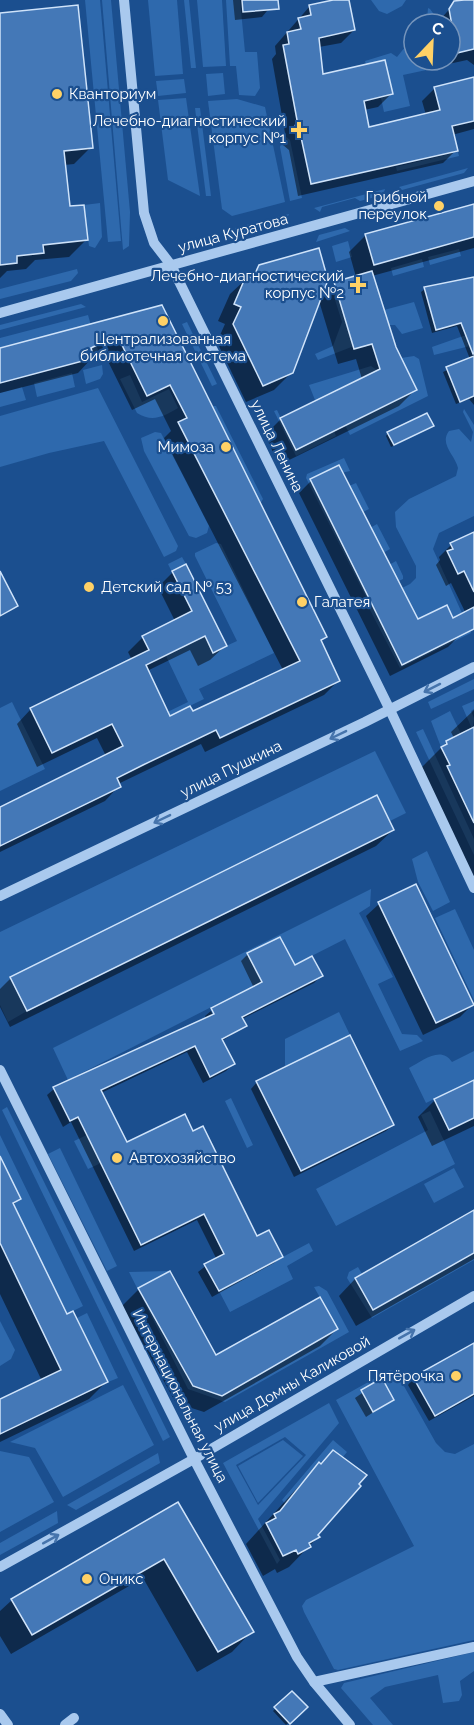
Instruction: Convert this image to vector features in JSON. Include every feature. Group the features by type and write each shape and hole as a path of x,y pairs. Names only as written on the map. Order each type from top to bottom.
{"street":[{"name":"улица Ленина","path":"124,0 144,213 154,243 171,265 390,710 474,888"},
{"name":"улица Куратова","path":"0,313 474,181"},
{"name":"улица Пушкина","path":"0,896 390,710 474,667"},
{"name":"Интернациональная улица","path":"0,1070 194,1459 297,1657 314,1682 350,1725"},
{"name":"улица Домны Каликовой","path":"0,1567 194,1459 474,1296"},
{"path":"314,1682 474,1647"},
{"path":"0,1714 8,1725"}],"shaded area":[{"path":"85,0 100,0 121,241 108,242"},
{"path":"102,0 111,0 130,212 129,246 123,250"},
{"path":"148,0 177,0 183,74 155,76"},
{"path":"184,0 189,0 196,68 191,68"},
{"path":"197,0 222,0 226,66 203,67"},
{"path":"226,0 240,0 245,52 257,52 260,88 255,96 239,95 236,66 230,66"},
{"path":"371,0 406,0 402,6 387,14 379,11"},
{"path":"402,51 402,72 417,72 403,75 410,106 384,112 381,98 393,94 385,60 366,64 365,61 391,53 397,57"},
{"path":"223,73 225,94 208,96 206,74"},
{"path":"184,79 186,93 158,96 156,81"},
{"path":"186,98 200,196 168,180 158,100"},
{"path":"237,99 265,107 285,202 232,216 222,209 208,101"},
{"path":"195,108 200,108 211,196 206,196"},
{"path":"284,135 290,140 302,198 290,201 280,147"},
{"path":"458,152 459,156 397,171 396,167"},
{"path":"468,168 464,173 402,190 399,187"},
{"path":"385,189 383,195 360,201 355,198 322,207 320,212 314,208"},
{"path":"100,203 102,237 95,248 89,246 84,205"},
{"path":"289,214 286,221 237,234 235,228"},
{"path":"345,228 350,231 316,242 319,235"},
{"path":"348,241 352,257 336,262 332,246"},
{"path":"459,249 461,256 430,265 428,257"},
{"path":"422,259 424,267 393,276 391,268"},
{"path":"77,269 78,273 71,281 0,299 0,289"},
{"path":"335,286 354,346 318,360 315,354 333,346 342,322 331,287"},
{"path":"414,302 423,328 402,334 395,325 389,325 384,310"},
{"path":"81,304 86,307 0,330 0,325"},
{"path":"88,315 100,357 94,358 85,326 0,348 0,338"},
{"path":"187,322 217,384 212,386 182,324"},
{"path":"466,335 470,346 434,355 432,347"},
{"path":"414,356 419,359 428,396 350,435 345,425 417,390 401,358"},
{"path":"102,365 103,374 100,379 86,384 83,370"},
{"path":"371,366 377,370 315,400 309,385"},
{"path":"72,373 75,387 37,397 34,383"},
{"path":"130,375 142,402 169,389 178,408 163,416 153,418 137,413 120,379"},
{"path":"22,387 26,400 0,407 0,393"},
{"path":"98,388 178,546 176,551 164,557 104,441 0,467 0,416"},
{"path":"211,406 216,406 263,499 260,504"},
{"path":"464,409 474,425 474,516 439,533 433,549 471,633 400,668 369,608 372,603 410,584 416,578 416,566 396,527 395,512 409,499 456,476 458,468 447,445 446,436 449,431 459,429 471,442 473,432 463,412","holes":["447,605 462,635 403,664 418,619"]},
{"path":"277,410 296,449 334,431 336,436 296,456 274,411"},
{"path":"155,432 161,433 209,526 207,533 196,538 189,536 144,451 141,438"},
{"path":"344,458 350,471 310,480 366,592 389,565 396,561 403,576 403,579 366,597 306,478 307,474"},
{"path":"356,483 369,509 363,512 349,486"},
{"path":"377,524 390,549 383,553 370,528"},
{"path":"216,543 221,544 274,653 199,689 204,699 120,740 118,736 188,702 166,656 204,637 168,564 182,557 186,564 172,571 213,652 237,641 195,556 195,553"},
{"path":"474,679 474,689 431,709 428,702"},
{"path":"474,701 474,709 471,711 474,718 473,731 462,706"},
{"path":"12,702 45,769 0,791 0,708"},
{"path":"450,711 462,736 459,738 457,735 446,740 447,744 441,747 431,721"},
{"path":"423,729 474,839 474,855 416,732"},
{"path":"375,751 406,813 390,821 377,796 10,977 27,1011 8,1022 0,1005 0,932"},
{"path":"427,851 450,902 433,911 418,882 412,859"},
{"path":"371,889 370,906 359,913 393,977 378,984 402,1034 417,1035 423,1041 400,1051 345,939 68,1080 53,1048"},
{"path":"455,909 474,950 474,1000 435,918"},
{"path":"339,1012 350,1035 285,1067 285,1039"},
{"path":"474,1051 474,1080 426,1103 409,1068 431,1056 442,1055 448,1057 452,1062"},
{"path":"231,1098 253,1145 247,1148 225,1101"},
{"path":"7,1107 170,1437 163,1441 2,1110"},
{"path":"430,1111 455,1164 336,1226 316,1189 428,1130 421,1115"},
{"path":"0,1135 83,1306 67,1314 13,1203 21,1199 0,1156"},
{"path":"87,1135 101,1163 88,1169 74,1141"},
{"path":"60,1148 117,1266 107,1271 48,1154"},
{"path":"454,1168 464,1187 434,1203 424,1184"},
{"path":"309,1243 313,1251 287,1266 293,1279 230,1312 219,1291"},
{"path":"474,1253 474,1260 372,1318 347,1278 349,1272 358,1267 362,1274 355,1278 374,1310"},
{"path":"170,1271 138,1289 193,1386 221,1396 338,1329 314,1287 319,1286 327,1291 349,1332 225,1402 188,1389 129,1272"},
{"path":"87,1313 118,1378 108,1382 77,1318"},
{"path":"0,1321 15,1350 11,1359 0,1366"},
{"path":"390,1370 396,1372 436,1443 445,1452 455,1454 474,1444 474,1640 338,1670 334,1669 302,1606 306,1600 414,1546 336,1400"},
{"path":"123,1385 154,1445 63,1497 35,1448 10,1442"},
{"path":"329,1403 339,1423 258,1519 280,1560 277,1564 223,1463","holes":["285,1437 306,1455 258,1505 236,1465"]},
{"path":"283,1440 303,1456 258,1503 238,1466"},
{"path":"333,1440 347,1452 342,1458 319,1462 285,1504 282,1500"},
{"path":"0,1451 29,1457 54,1502 0,1532"},
{"path":"158,1453 160,1463 76,1510 67,1505"},
{"path":"57,1511 58,1523 0,1555 0,1543"},
{"path":"474,1652 474,1671 460,1681 462,1695 459,1701 443,1703 438,1675 385,1687 370,1698 393,1725 373,1725 341,1688 344,1683"}],"building":[{"path":"242,0 278,0 279,9 243,12"},
{"path":"333,0 349,0 355,30 319,38 323,74 385,60 393,94 364,101 369,127 440,110 434,87 474,77 474,121 452,126 458,151 311,184 301,137 294,130 297,120 283,45 289,44 287,32 301,29 298,18 311,15 309,5"},
{"path":"474,0 474,49 462,52 462,12 450,12 454,1"},
{"path":"78,5 93,148 64,151 70,206 84,205 88,240 43,245 44,253 17,256 17,263 0,265 0,13"},
{"path":"474,204 474,237 374,265 365,234"},
{"path":"319,248 328,280 293,373 263,386 233,324 241,307 234,304 246,276 253,278 259,265"},
{"path":"372,271 396,347 417,390 296,450 280,418 380,369 372,344 354,349 334,282"},
{"path":"474,277 473,354 461,323 436,330 424,287"},
{"path":"162,305 327,637 321,640 340,681 220,738 216,730 143,765 117,778 121,787 0,846 0,807 123,746 112,724 52,753 30,708 149,650 142,636 192,611 172,571 186,564 227,646 213,653 205,636 146,665 170,716 190,706 193,711 300,661 178,422 187,418 170,385 147,396 117,335 91,348 94,358 0,383 0,348"},
{"path":"474,356 474,396 460,402 446,367"},
{"path":"427,413 434,426 394,445 387,432"},
{"path":"339,465 418,619 447,605 453,618 474,607 474,629 402,665 310,479"},
{"path":"474,532 474,592 464,571 458,574 447,551 453,549 450,543"},
{"path":"0,571 18,606 0,616"},
{"path":"474,727 474,823 447,766 450,765 441,747 447,744 446,741"},
{"path":"377,795 394,830 27,1011 10,977"},
{"path":"416,884 474,1005 436,1023 378,902"},
{"path":"280,937 295,965 312,956 323,976 242,1017 247,1026 222,1039 235,1064 210,1077 195,1046 101,1090 127,1142 185,1114 193,1131 203,1126 257,1236 269,1230 283,1257 219,1291 204,1264 224,1254 204,1214 141,1245 78,1117 70,1121 53,1087 214,1014 211,1008 262,982 247,953"},
{"path":"350,1035 394,1125 301,1171 256,1081"},
{"path":"474,1080 474,1118 449,1130 434,1099"},
{"path":"0,1156 21,1199 13,1203 67,1314 73,1311 108,1382 0,1434 0,1399 61,1370 0,1243"},
{"path":"474,1210 474,1253 373,1310 355,1278"},
{"path":"170,1271 216,1355 320,1297 338,1329 222,1396 193,1386 138,1288"},
{"path":"474,1343 474,1394 435,1416 413,1377"},
{"path":"382,1378 394,1400 373,1412 361,1390"},
{"path":"333,1450 367,1475 359,1484 361,1486 318,1535 320,1537 309,1543 311,1547 298,1554 296,1550 283,1556 266,1523 276,1518 274,1514 280,1511 319,1462 321,1464"},
{"name":"Оникс","path":"178,1502 254,1632 218,1652 164,1559 32,1635 11,1599"},
{"path":"292,1691 308,1707 290,1724 274,1707"}],"place":[{"name":"Кванториум","path":"57,94"},
{"name":"Лечебно-диагностический корпус №1","path":"299,130"},
{"name":"Грибной переулок","path":"439,206"},
{"name":"Лечебно-диагностический корпус №2","path":"358,285"},
{"name":"Централизованная библиотечная система","path":"163,321"},
{"name":"Мимоза","path":"226,447"},
{"name":"Детский сад № 53","path":"89,587"},
{"name":"Галатея","path":"302,602"},
{"name":"Автохозяйство","path":"117,1158"},
{"name":"Пятёрочка","path":"456,1376"},
{"name":"Оникс","path":"87,1579"}]}
